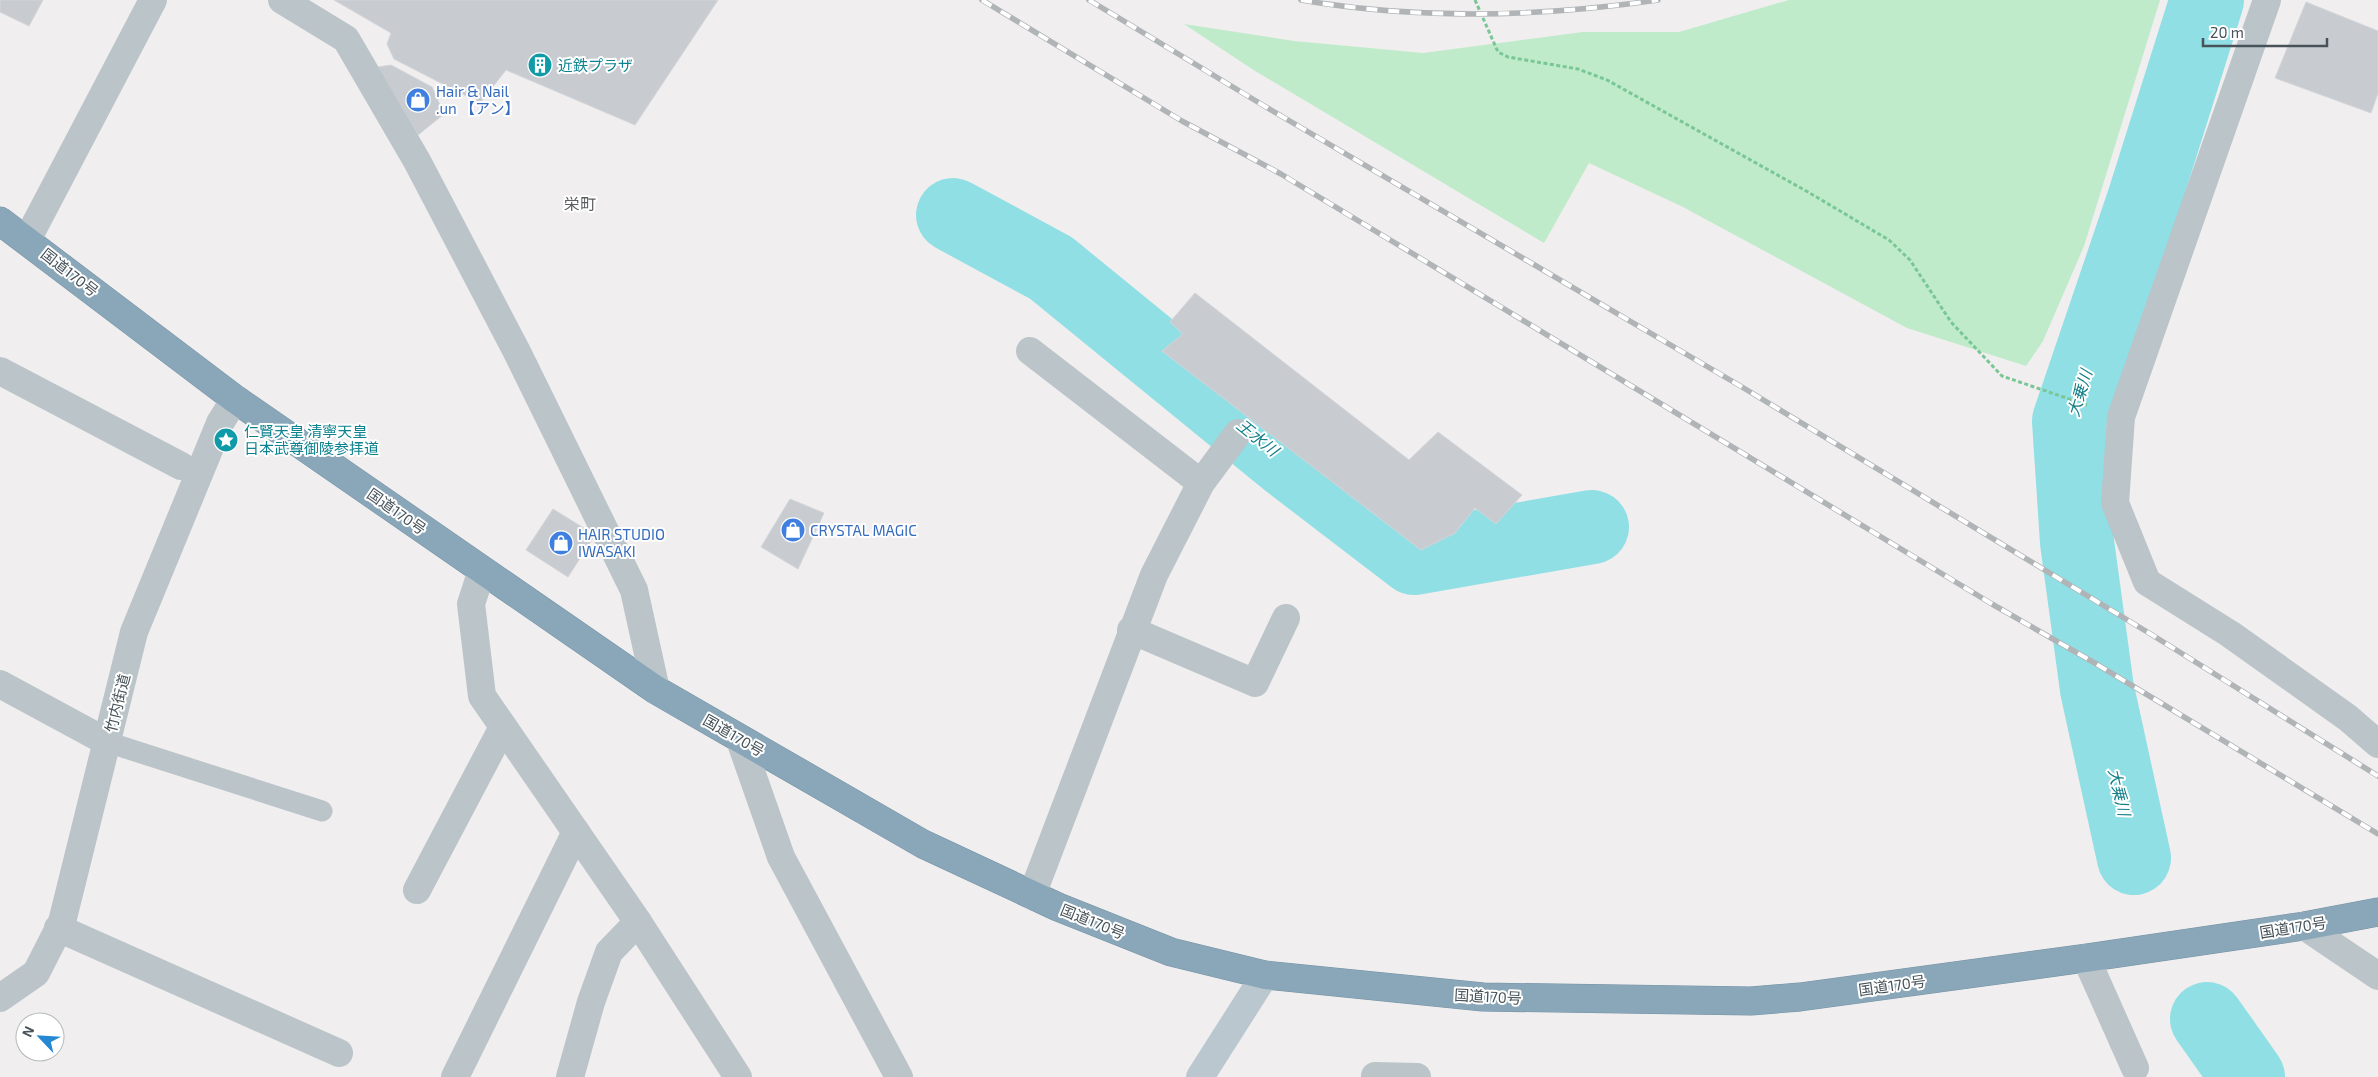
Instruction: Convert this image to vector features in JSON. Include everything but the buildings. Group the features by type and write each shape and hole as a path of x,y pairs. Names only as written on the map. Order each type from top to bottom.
{"highway":[{"name":"国道170号","path":"0,221 235,399 656,690 923,844 1032,895 1171,952 1264,975 1483,997 1679,1002 1751,1001 1889,985 2086,958 2304,926 2378,912"}],"street":[{"path":"27,240 153,0"},
{"path":"282,0 346,39 417,161 517,352 634,590 656,690"},
{"path":"2267,0 2120,417 2115,504 2148,582 2230,634 2348,718 2378,744"},
{"path":"1030,351 1201,483"},
{"path":"0,371 190,470"},
{"name":"竹内街道","path":"0,998 36,973 62,922 134,632 190,470 235,399"},
{"path":"1032,895 1052,848 1154,574 1201,483 1238,433"},
{"path":"482,570 471,604 482,696 638,922 738,1077"},
{"path":"1132,630 1255,683 1286,618"},
{"path":"0,684 107,742"},
{"path":"417,890 503,727"},
{"path":"740,740 781,858 899,1077"},
{"path":"455,1077 576,832"},
{"path":"570,1077 591,1002 609,952 638,922"},
{"path":"2304,926 2378,976"},
{"path":"58,928 339,1053"},
{"path":"2086,958 2138,1073"},
{"path":"1200,1077 1264,975"},
{"path":"1375,1076 1417,1077"}],"lane":[{"path":"107,742 322,811"}],"path":[{"path":"1475,0 1498,52 1508,57 1578,69 1607,80 1800,187 1889,240 1910,260 1951,322 2002,376 2120,417"}],"green space":[{"path":"1789,0 2160,0 2084,246 2043,341 2026,366 1907,328 1683,207 1589,163 1544,243 1252,69 1184,24 1294,41 1423,53 1583,32 1679,32"}],"waterway":[{"name":"大乗川","path":"2134,858 2097,689 2077,542 2069,421 2144,200 2207,0"},
{"name":"王水川","path":"953,215 1051,268 1290,463 1414,558 1592,527"},
{"name":"大乗川","path":"2207,1019 2248,1077"}],"railway":[{"path":"982,0 1182,121 1281,174 1992,604 2093,662 2378,834"},
{"path":"1089,0 1266,107 1742,387 2149,633 2378,776"},
{"path":"1301,0 1390,11 1480,14 1569,10 1658,0"}],"place":[{"name":"近鉄プラザ","path":"540,65"},
{"name":"Hair & Nail .un 【アン】","path":"418,100"},
{"name":"仁賢天皇 清寧天皇 日本武尊御陵参拝道","path":"226,440"},
{"name":"CRYSTAL MAGIC","path":"793,530"},
{"name":"HAIR STUDIO IWASAKI","path":"561,543"}],"district":[{"name":"栄町","path":"580,203"}]}
